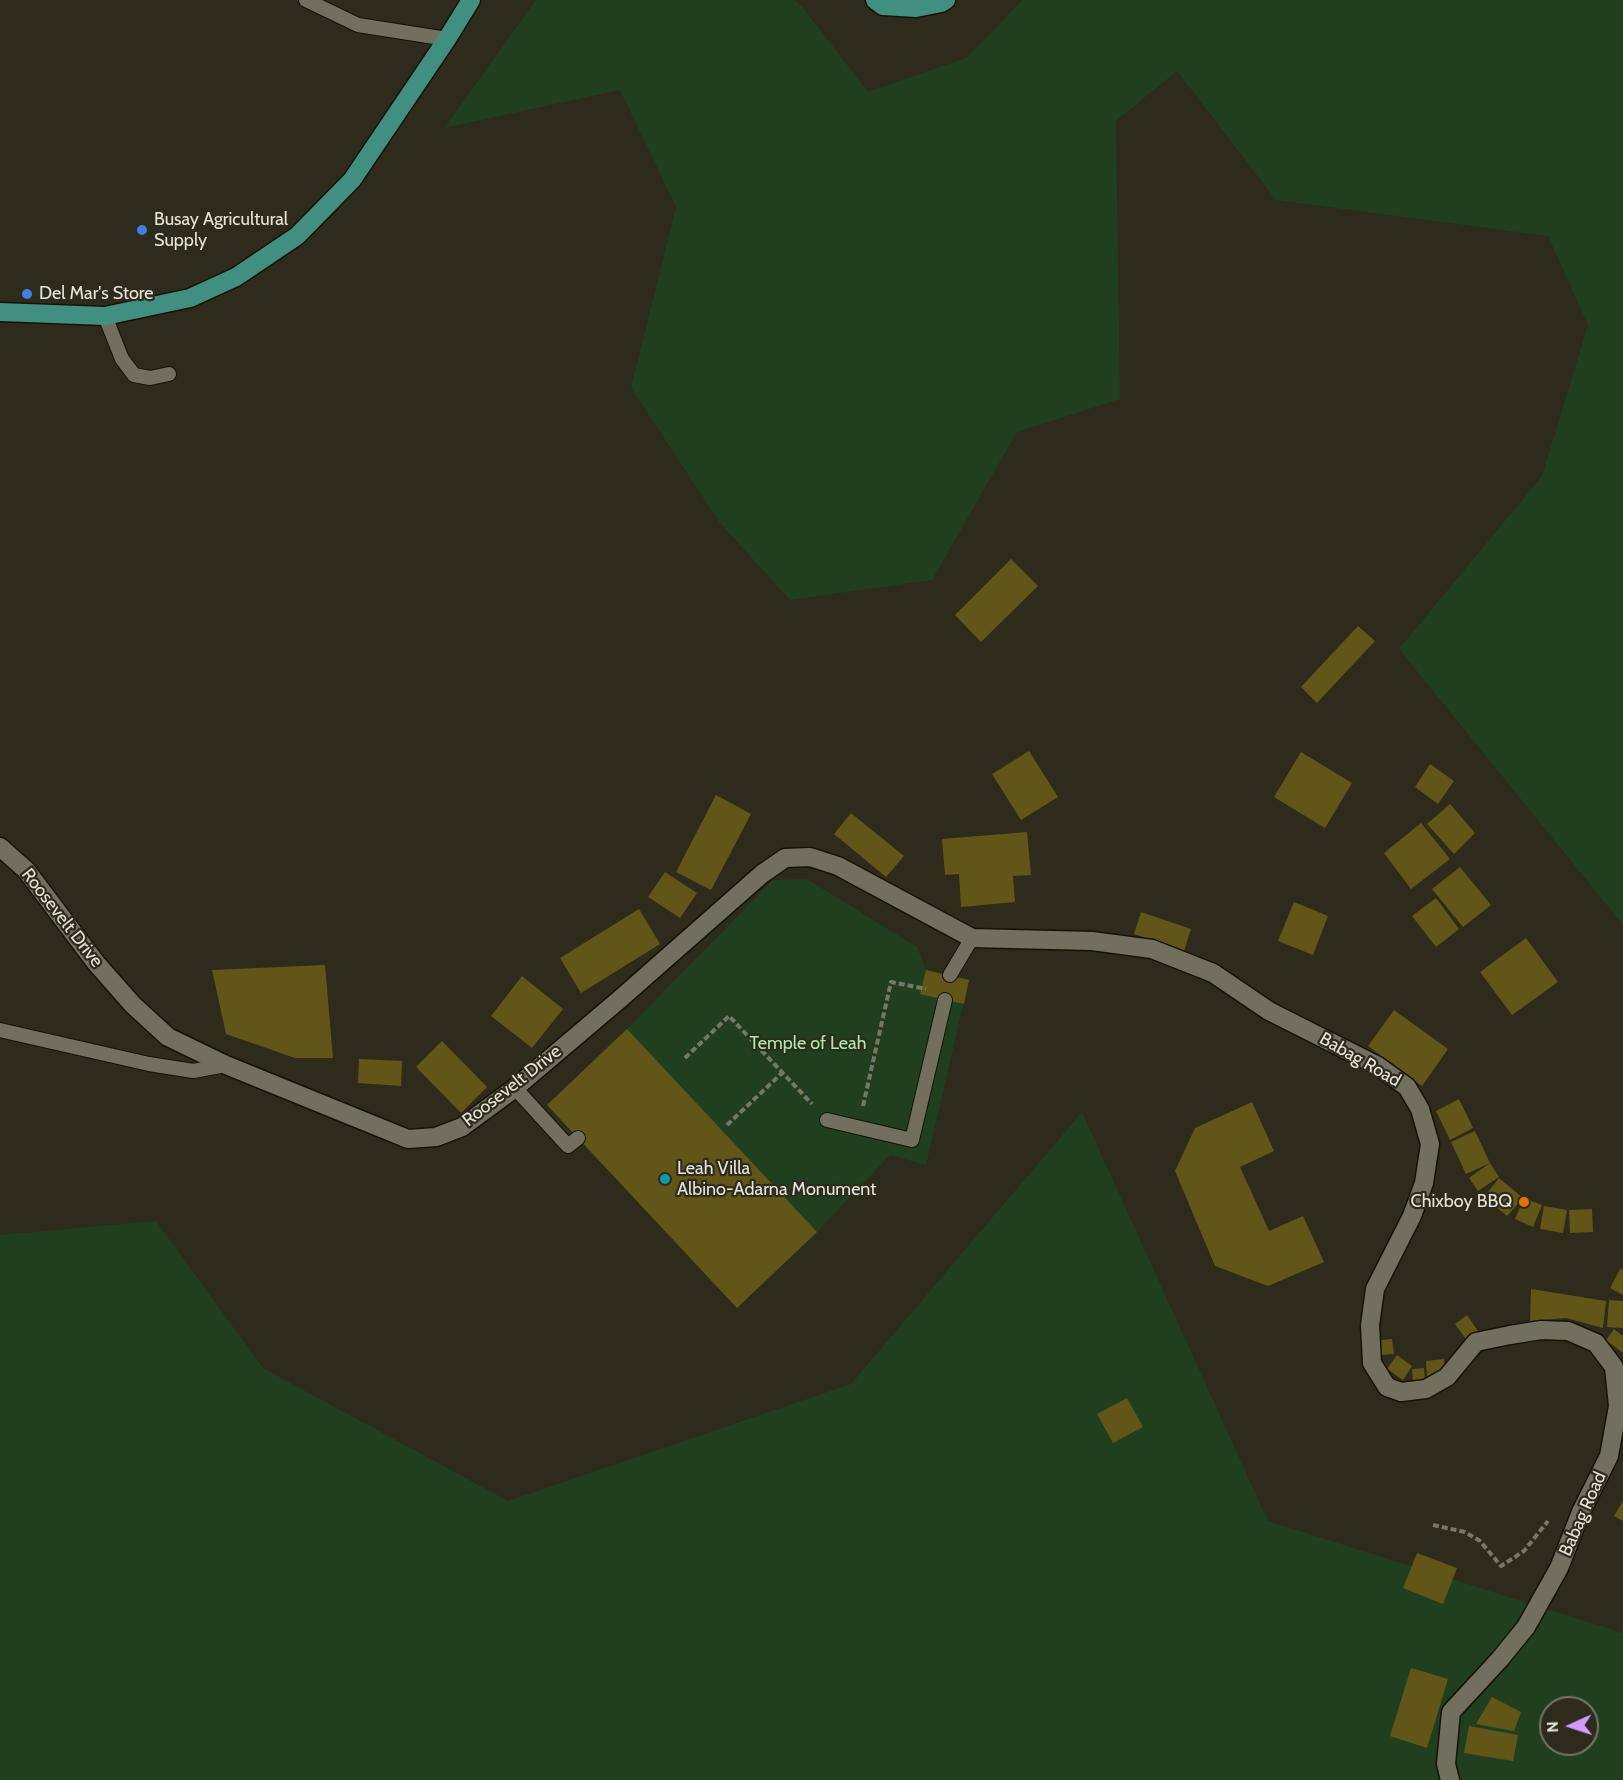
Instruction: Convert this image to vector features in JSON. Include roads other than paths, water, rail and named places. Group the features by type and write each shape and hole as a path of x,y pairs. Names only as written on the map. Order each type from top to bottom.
{"main road":[{"path":"0,312 105,316 189,298 236,277 297,236 352,180 471,0"},
{"path":"875,0 883,6 916,8 946,0"}],"street":[{"name":"Roosevelt Drive","path":"0,847 26,870 96,963 133,1005 168,1037 226,1065 408,1139 436,1137 462,1126 515,1088 621,999 762,874 785,858 810,857 838,866 972,938"},
{"name":"Babag Road","path":"972,938 1092,941 1152,949 1213,973 1269,1011 1378,1066 1407,1087 1420,1109 1430,1144 1424,1183 1412,1216 1375,1289 1370,1325 1372,1363 1387,1387 1401,1392 1426,1389 1447,1377 1476,1342 1541,1330 1568,1330 1596,1343 1614,1367 1618,1406 1609,1456 1581,1512 1559,1568 1526,1627 1451,1712 1446,1764 1450,1780"}],"lane":[{"path":"306,0 358,25 447,39"},
{"path":"105,316 122,359 134,375 150,378 169,374"},
{"path":"950,975 972,938"},
{"path":"827,1120 912,1140 945,1000"},
{"path":"0,1030 149,1064 193,1071 226,1065"},
{"path":"515,1088 568,1146 578,1138"}],"place":[{"name":"Busay Agricultural Supply","path":"142,230"},
{"name":"Del Mar's Store","path":"27,294"},
{"name":"Leah Villa Albino-Adarna Monument","path":"665,1179"},
{"name":"Chixboy BBQ","path":"1524,1202"}],"park label":[{"name":"Temple of Leah","path":"808,1044"}]}
